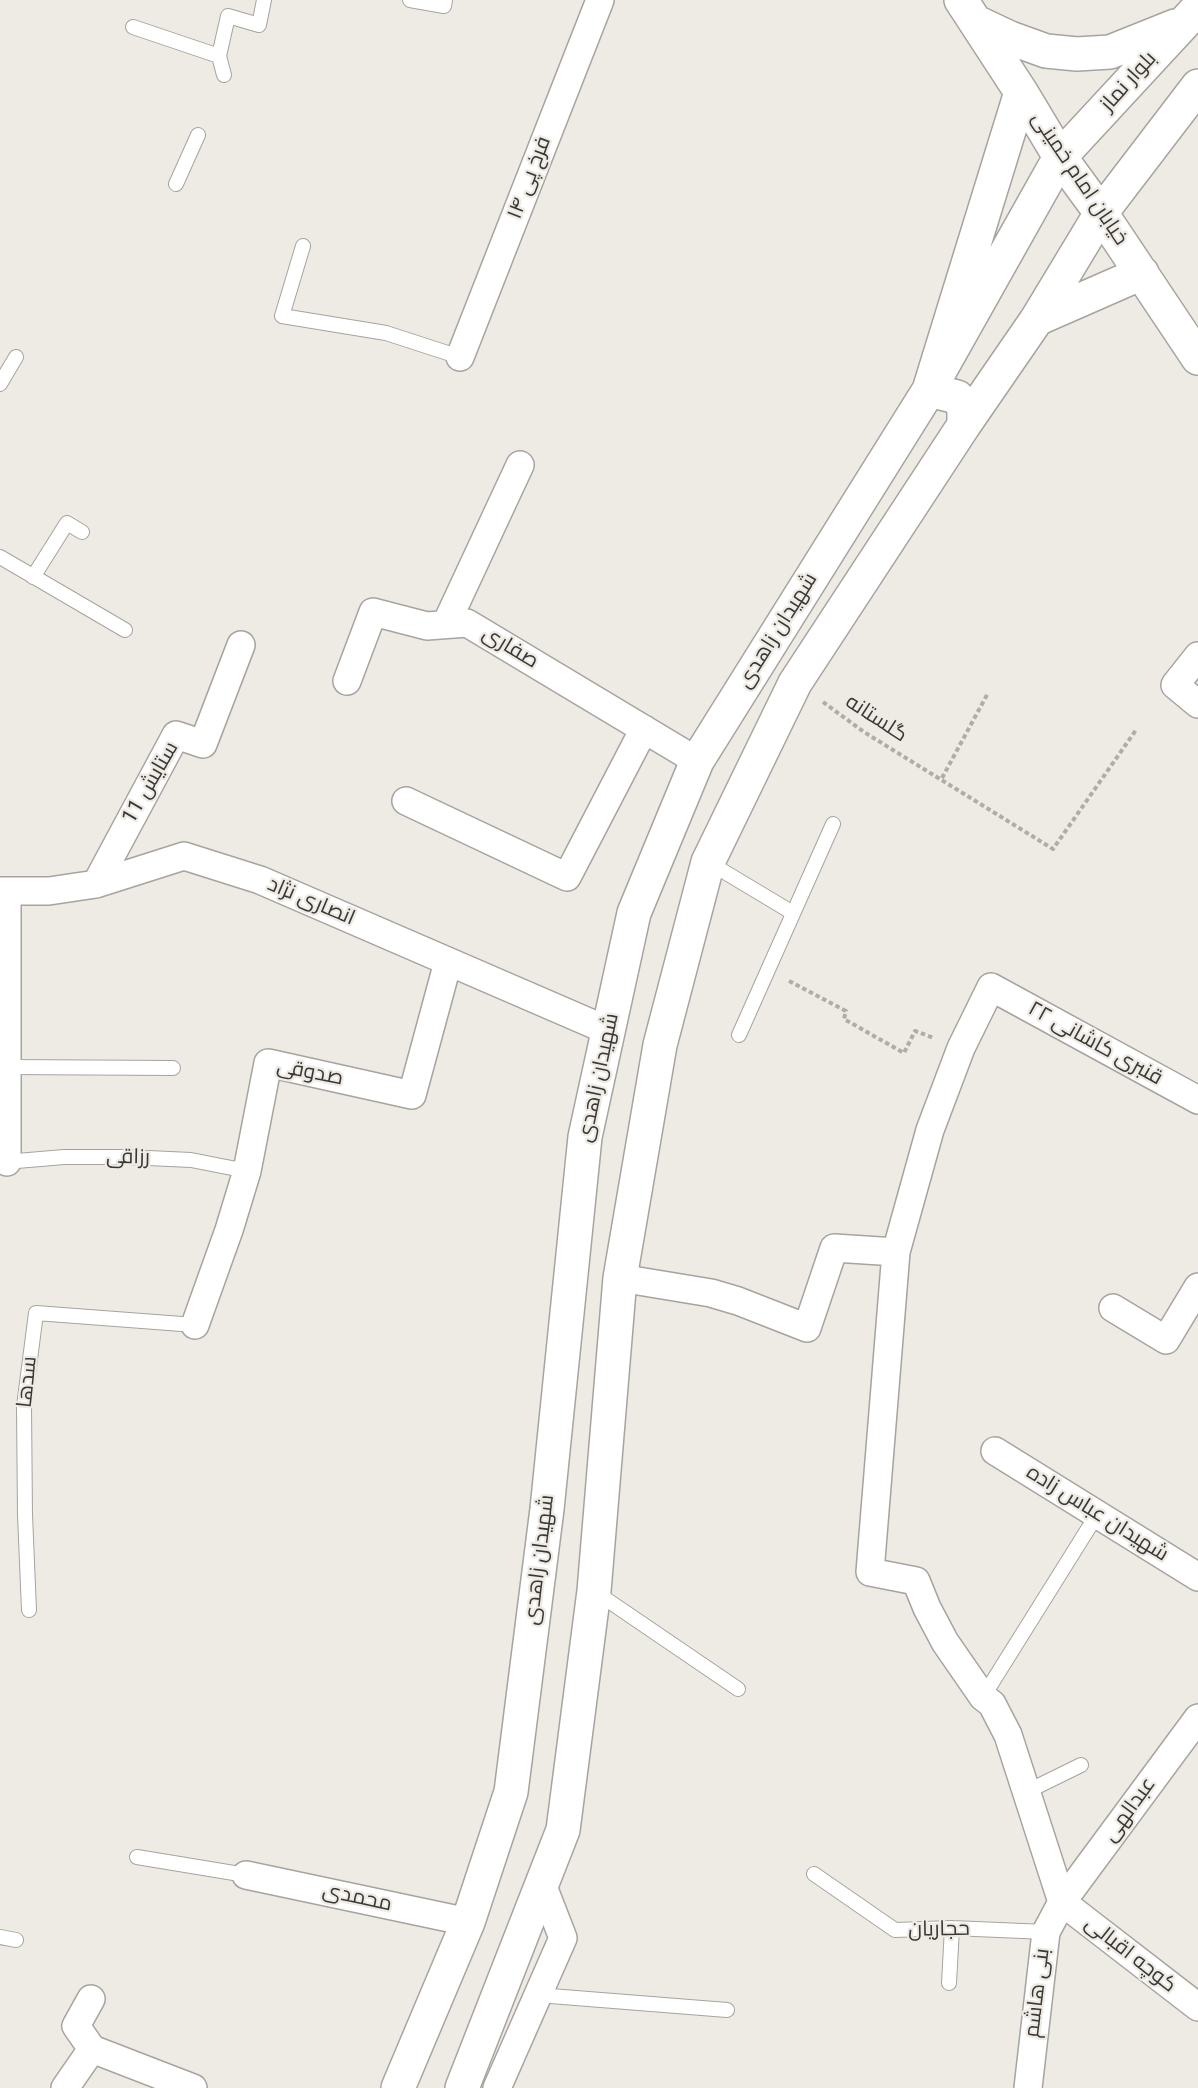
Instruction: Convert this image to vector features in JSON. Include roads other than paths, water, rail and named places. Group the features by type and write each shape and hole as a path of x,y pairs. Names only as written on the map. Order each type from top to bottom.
{"main road":[{"path":"968,11 1010,38 1046,51 1077,54 1110,52 1191,15"},
{"name":"خیابان امام خمینی","path":"968,11 1060,157 1194,342"},
{"name":"بلوار نماز","path":"1060,157 1191,15"},
{"path":"1101,213 1198,86"},
{"path":"964,425 964,408 957,397 929,390 1021,92"},
{"name":"شهیدان زاهدی","path":"398,2088 468,1922 511,1792 547,1509 585,1137 634,913 698,761 929,390 1060,157"},
{"name":"شهیدان زاهدی","path":"462,2088 563,1830 594,1591 620,1278 660,1045 708,862 795,683 964,425 1037,319 1101,213"},
{"path":"1037,319 1142,273"}],"street":[{"name":"فرخ پی ۱۴","path":"460,357 600,0"},
{"path":"446,624 520,465"},
{"name":"صفاری","path":"347,681 373,612 427,626 467,622 698,761"},
{"name":"ستایش 11","path":"96,884 176,735 204,744 241,645"},
{"path":"1198,656 1174,685 1198,704"},
{"path":"406,801 567,877 644,729"},
{"name":"انصاری نژاد","path":"3,892 49,891 96,884 184,856 260,880 609,1031"},
{"name":"رزاقی","path":"3,892 4,1020 7,1067 4,1163"},
{"name":"صدوقی","path":"195,1325 229,1230 247,1171 268,1063 412,1095 448,962"},
{"name":"قنبری کاشانی ۲۲","path":"896,1252 930,1131 962,1048 991,987 1198,1100"},
{"path":"620,1278 711,1293 807,1328 834,1248 896,1252 870,1572 916,1581 945,1642 983,1696 992,1704 1008,1735 1062,1902"},
{"path":"1113,1308 1166,1340 1198,1287"},
{"name":"شهیدان عباس زاده","path":"995,1451 1198,1577"},
{"name":"عبدالهی","path":"1062,1902 1198,1718"},
{"name":"محمدی","path":"246,1875 468,1922"},
{"path":"497,2088 563,1938 542,1884"},
{"name":"بنی هاشم","path":"1028,2088 1046,1932 1062,1902"},
{"name":"کوچه اقبالی","path":"1062,1902 1198,2007"},
{"path":"91,1999 76,2026 92,2049 192,2088"},
{"path":"66,2086 92,2049"}],"lane":[{"path":"224,75 219,56 228,16 259,25 264,0"},
{"path":"410,0 444,6 445,0"},
{"path":"133,27 219,56"},
{"path":"176,184 198,135"},
{"path":"303,246 282,316 386,333 460,357"},
{"path":"0,384 16,357"},
{"path":"33,577 67,523 82,532"},
{"path":"0,557 125,630"},
{"path":"739,1035 833,824"},
{"path":"708,862 793,913"},
{"path":"7,1067 173,1068"},
{"name":"رزاقی","path":"4,1163 64,1157 127,1157 191,1160 247,1171"},
{"name":"سدها","path":"29,1610 24,1406 36,1313 195,1325"},
{"path":"983,1696 1098,1513"},
{"path":"594,1591 738,1689"},
{"path":"1026,1792 1081,1765"},
{"path":"137,1857 246,1875"},
{"name":"حجاریان","path":"814,1874 895,1930 952,1928 1046,1932"},
{"path":"949,1983 952,1928"},
{"path":"0,1937 16,1940"},
{"path":"538,1995 727,2010"}]}
